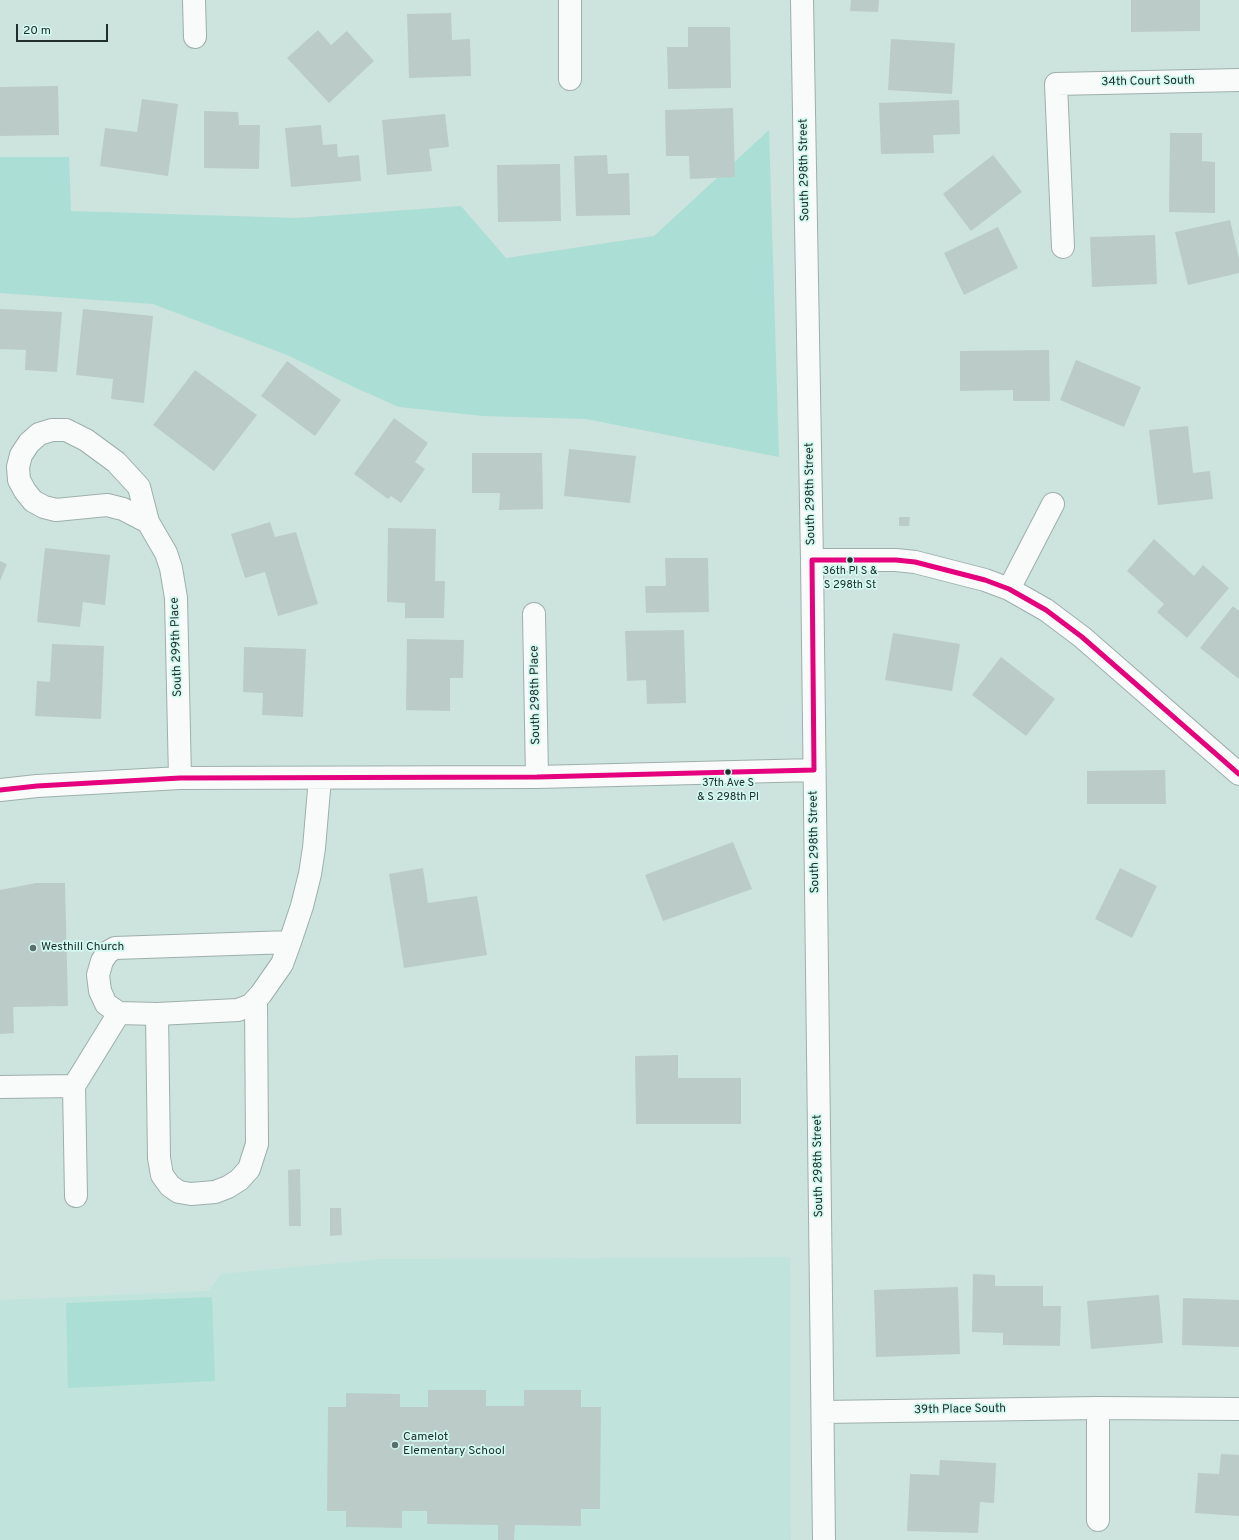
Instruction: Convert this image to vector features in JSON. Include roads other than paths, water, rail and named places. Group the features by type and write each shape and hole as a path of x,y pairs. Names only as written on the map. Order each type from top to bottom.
{"street":[{"path":"194,0 195,37"},
{"path":"570,0 570,79"},
{"name":"South 298th Street","path":"802,0 812,560 824,1540"},
{"name":"34th Court South","path":"1063,247 1056,84 1239,80"},
{"name":"South 299th Place","path":"148,522 123,510 107,505 56,510 44,507 33,501 25,491 20,480 18,467 21,455 28,443 39,434 52,430 66,430 86,440 116,462 139,487 148,522 166,553 171,568 176,598 180,778"},
{"path":"1009,589 1053,504"},
{"path":"812,560 896,560 915,562 985,580 1009,589 1046,610 1082,637 1239,774"},
{"name":"South 298th Place","path":"534,614 537,777"},
{"path":"0,790 37,786 180,778 537,777 814,770"},
{"path":"290,942 115,948 108,952 102,961 98,975 100,991 106,1004 119,1013 157,1014 238,1010 251,1005 282,964 290,942 302,906 310,874 314,848 320,778"},
{"path":"157,1014 159,1158 162,1174 170,1186 179,1192 190,1194 214,1192 228,1187 239,1180 249,1169 257,1144 256,1000"},
{"path":"76,1196 74,1086 119,1013"},
{"path":"0,1087 74,1086"},
{"path":"1098,1408 1098,1520"},
{"name":"39th Place South","path":"823,1412 1098,1408 1239,1409"}],"place":[{"name":"36th Pl S & S 298th St","path":"850,560"},
{"name":"37th Ave S & S 298th Pl","path":"728,772"},
{"name":"Westhill Church","path":"33,948"},
{"name":"Camelot Elementary School","path":"395,1445"}]}
